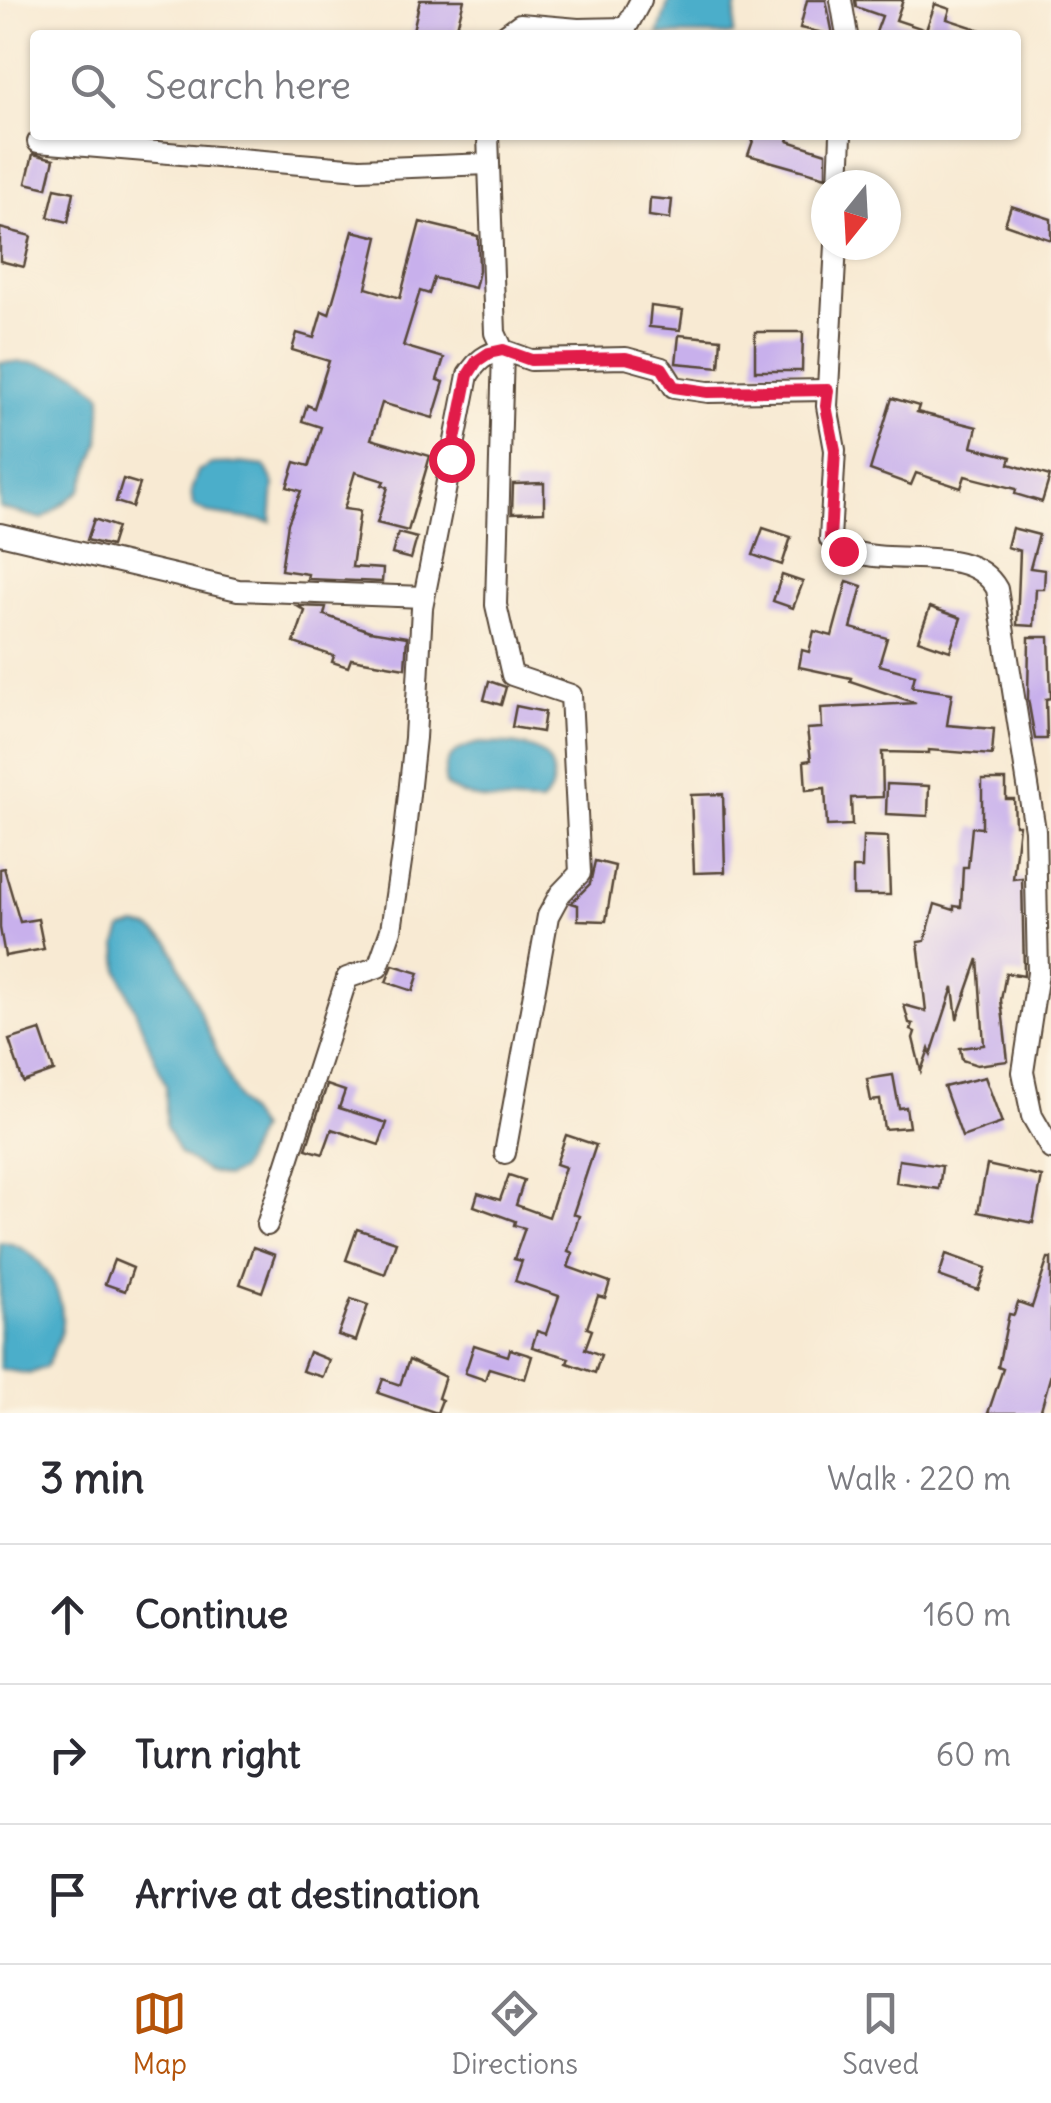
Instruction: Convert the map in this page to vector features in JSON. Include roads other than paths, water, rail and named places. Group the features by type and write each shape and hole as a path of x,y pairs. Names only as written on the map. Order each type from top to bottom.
{"street":[{"path":"512,30 520,24 626,28 641,0"},
{"path":"842,0 847,30"},
{"path":"488,140 495,333 503,350 496,606 512,675 571,695 580,873 560,894 548,916 505,1153"},
{"path":"840,170 841,140"},
{"path":"38,142 360,169 488,164"},
{"path":"835,260 826,406 835,450 830,539 843,551 936,559 968,566 989,574 997,589 1035,830 1038,973 1023,1072 1032,1116 1051,1149"},
{"path":"267,1225 347,978 378,966 390,930 416,738 424,597 468,375 477,361 503,350 531,360 626,358 662,368 674,387 708,392 828,390"},
{"path":"0,534 238,590 424,597"}],"water":[{"path":"669,0 737,0 734,30 660,30"},
{"path":"0,362 38,363 76,373 102,395 99,443 81,490 43,519 0,508"},
{"path":"212,464 265,466 274,484 271,522 208,513 193,506 191,491 198,471"},
{"path":"480,743 525,746 544,755 553,775 549,794 541,803 492,800 468,796 446,786 445,769 451,756"},
{"path":"136,925 150,928 170,943 238,1100 259,1129 240,1170 227,1177 206,1171 180,1154 166,1127 166,1086 119,971 117,945 122,929"},
{"path":"0,1242 25,1250 36,1259 58,1295 60,1333 46,1367 29,1374 0,1369"}]}
